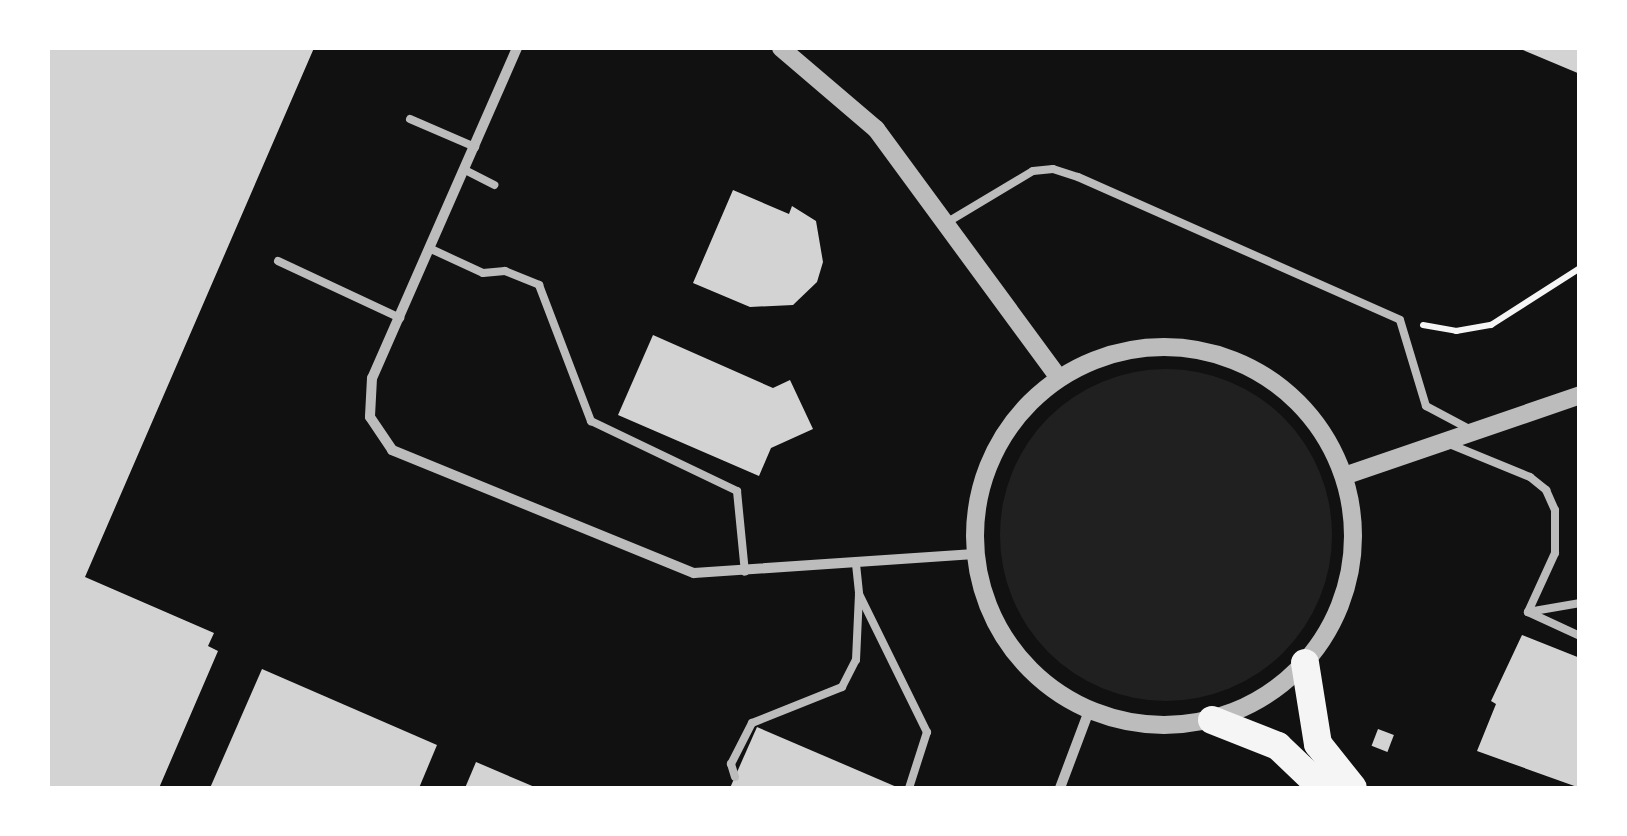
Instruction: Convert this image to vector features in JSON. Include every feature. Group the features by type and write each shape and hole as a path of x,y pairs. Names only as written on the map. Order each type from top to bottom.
{"highway":[{"path":"1305,663 1318,744 1353,788"},
{"path":"1212,720 1278,746 1322,788"}],"street":[{"path":"517,48 366,399 370,417 392,450 663,565 694,573 745,574 974,554"},
{"path":"781,48 867,119 1058,378"},
{"path":"1147,349 1224,356 1276,382 1304,410 1344,476 1354,524 1350,574 1334,622 1305,663 1263,698 1212,720 1150,726 1089,711 1045,685 1010,648 985,603 974,554 976,503 991,455 1018,414 1058,378 1108,354 1147,349"},
{"path":"1344,476 1580,395"},
{"path":"1060,788 1089,711"}],"lane":[{"path":"410,119 475,147"},
{"path":"946,223 1032,171 1054,168 1400,320 1426,406 1474,431"},
{"path":"465,170 494,185"},
{"path":"431,249 483,273 505,271 539,286 591,420 729,482 742,508 745,574"},
{"path":"278,260 400,318"},
{"path":"1442,442 1530,477 1546,490 1555,510 1555,553 1528,612"},
{"path":"735,778 731,764 752,723 842,686 856,660 856,564"},
{"path":"859,594 926,732 925,755 910,788"},
{"path":"1528,612 1580,604"},
{"path":"1528,612 1580,636"}],"path":[{"path":"1400,320 1456,330 1491,325 1580,268"}],"shaded area":[{"path":"1166,369 1229,382 1258,397 1283,418 1304,443 1319,472 1332,535 1319,598 1304,627 1283,652 1258,673 1229,688 1166,701 1103,688 1074,673 1049,652 1028,627 1013,598 1000,535 1013,472 1028,443 1049,418 1074,397 1103,382"}],"building":[{"path":"48,48 314,48 85,577 214,633 208,646 218,651 159,788 48,788"},
{"path":"1518,48 1580,48 1580,74"},
{"path":"733,190 789,214 792,206 816,221 823,262 817,282 793,305 750,307 693,283"},
{"path":"653,335 773,388 790,380 813,429 771,448 759,476 618,415"},
{"path":"1522,635 1580,658 1580,788 1477,751 1496,704 1491,701"},
{"path":"262,669 437,745 419,788 210,788"},
{"path":"757,727 899,788 730,788"},
{"path":"1378,729 1394,735 1387,752 1372,746"},
{"path":"476,762 537,788 465,788"}]}
